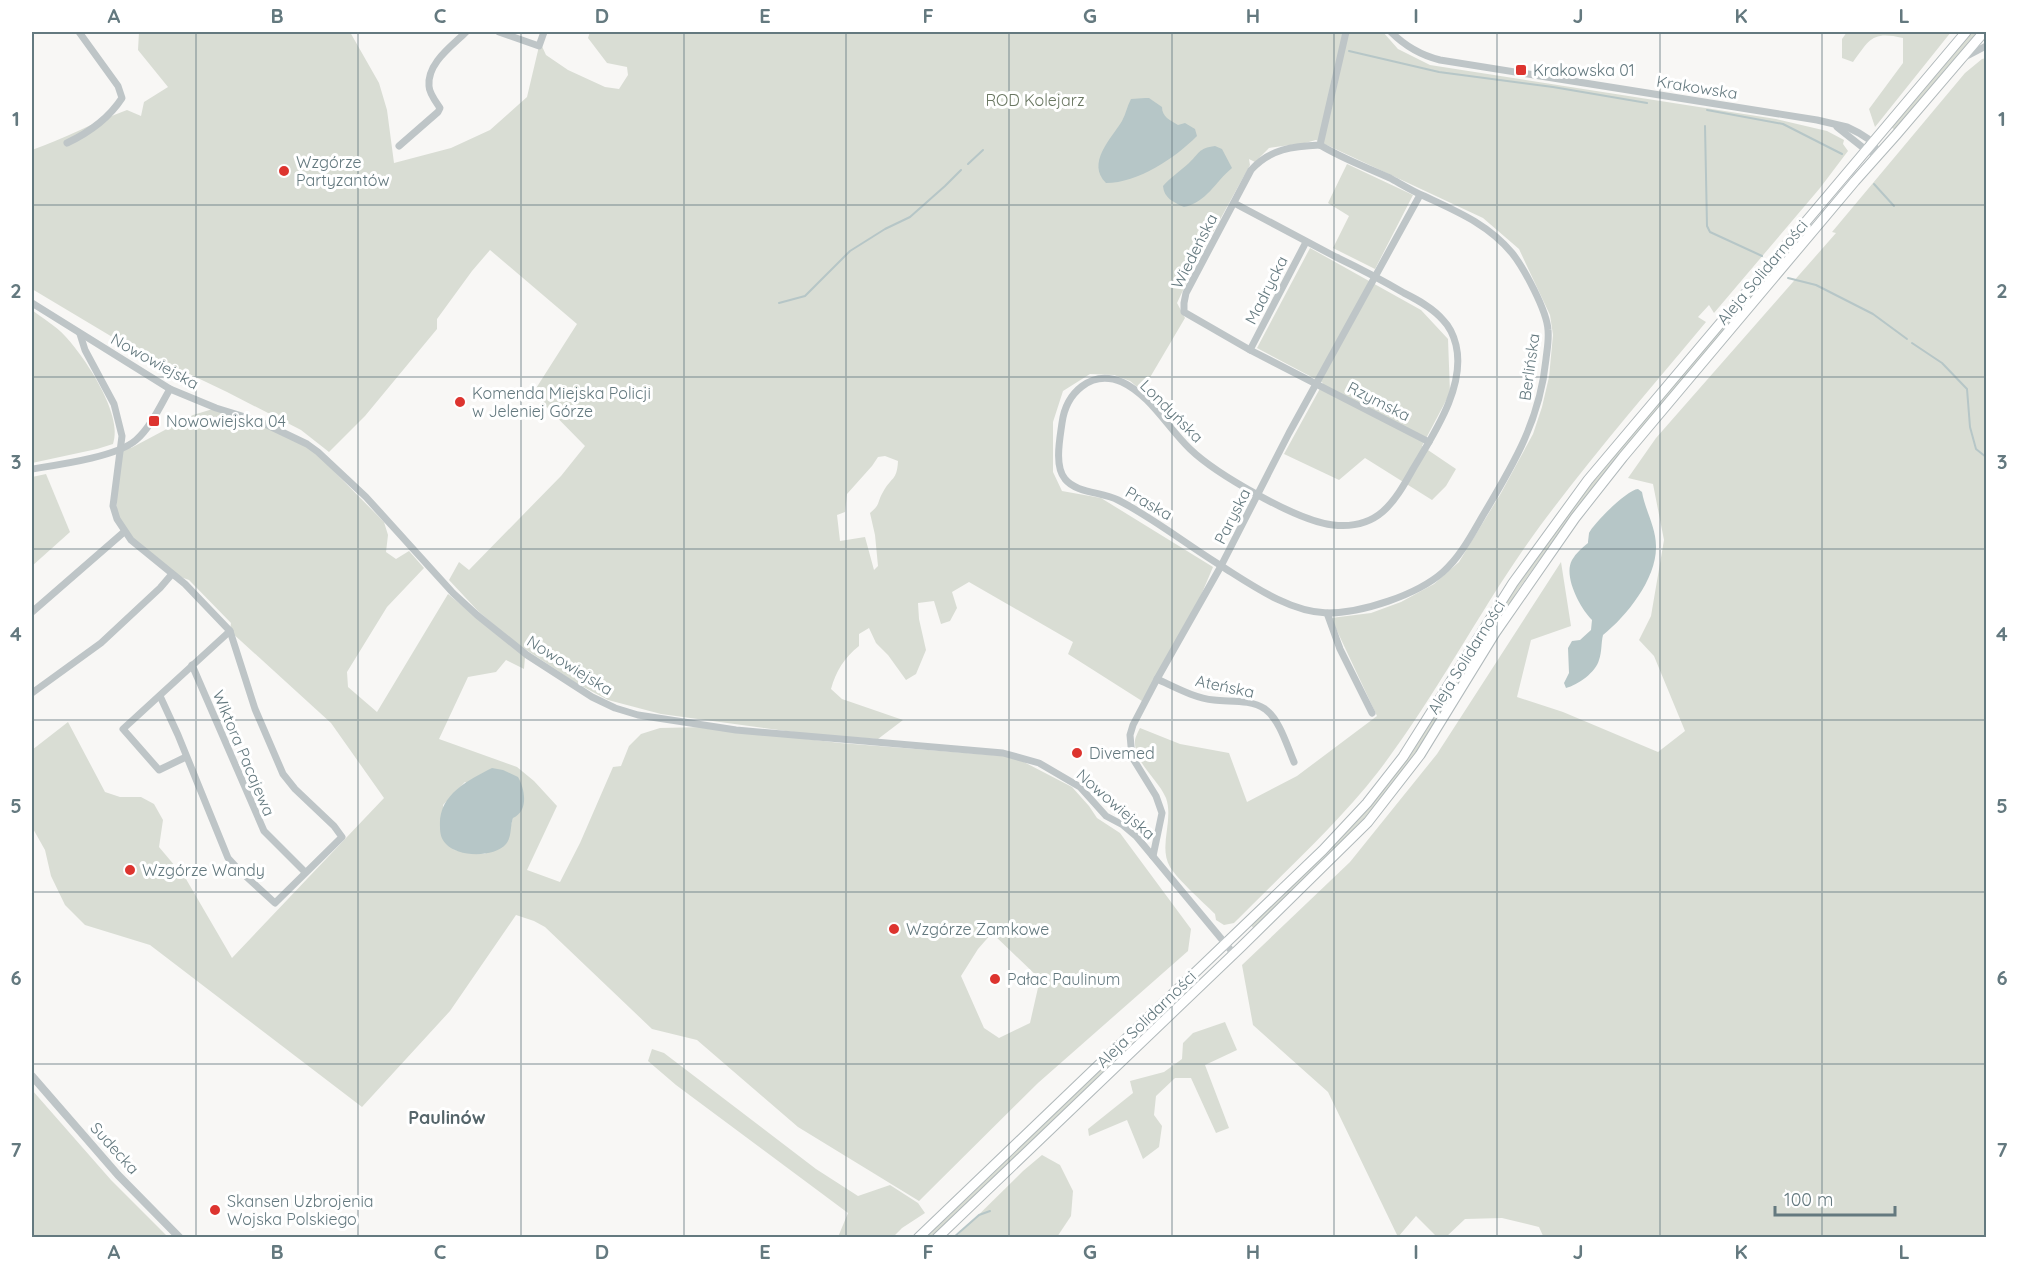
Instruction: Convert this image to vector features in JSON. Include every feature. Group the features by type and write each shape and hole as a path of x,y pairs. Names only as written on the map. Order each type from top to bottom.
{"main road":[{"name":"Aleja Solidarności","path":"918,1238 1329,844 1376,793 1419,734 1512,583 1564,511 1648,407 1966,32"},
{"name":"Aleja Solidarności","path":"937,1238 1345,846 1394,791 1430,740 1524,590 1575,518 1648,427 1984,32"}],"street":[{"path":"67,143 103,120 116,108 122,98 118,86 79,32"},
{"path":"399,146 438,112 440,108 429,88 431,72 439,58 466,32"},
{"path":"499,32 539,46 544,32"},
{"path":"1320,145 1346,32"},
{"name":"Krakowska","path":"1391,32 1420,54 1440,60 1829,123 1847,127 1870,146"},
{"path":"1958,62 1986,46"},
{"name":"Berlińska","path":"1221,566 1277,599 1313,611 1327,613 1370,608 1424,585 1444,571 1464,548 1529,433 1538,408 1544,376 1548,327 1529,281 1512,254 1489,231 1462,213 1342,158 1320,145"},
{"name":"Wiedeńska","path":"1317,384 1250,350 1184,312 1184,303 1186,293 1251,170 1260,160 1279,150 1320,145"},
{"path":"1870,146 1878,155"},
{"name":"Paryska","path":"1153,856 1162,813 1156,796 1132,757 1130,735 1157,679 1221,566 1420,195"},
{"name":"Madrycka","path":"1234,203 1376,276"},
{"name":"Madrycka","path":"1250,350 1306,242"},
{"path":"1258,495 1320,522 1339,525 1360,523 1386,510 1395,501 1429,442 1453,394 1458,368 1456,345 1443,319 1428,306 1376,276"},
{"name":"Nowowiejska","path":"32,303 170,389 216,408 261,422 307,444 324,456 391,523 453,593 477,615 527,655 607,704 626,712 736,730 993,752 1027,759 1080,787 1100,810 1130,830 1234,954"},
{"path":"80,334 85,350 114,404 122,436 113,506 117,519 131,540 185,584 230,631 255,709 283,774 295,789 334,825 342,837 275,903 228,858 160,696"},
{"name":"Londyńska","path":"1061,474 1059,457 1061,429 1068,400 1074,391 1084,384 1106,378 1130,387 1142,396 1192,451 1209,465 1258,495"},
{"name":"Rzymska","path":"1317,384 1429,442"},
{"path":"32,470 119,449 136,439 151,421 170,389"},
{"name":"Praska","path":"1061,474 1072,486 1118,500 1166,528 1221,566"},
{"path":"32,612 124,532"},
{"path":"32,693 101,643 172,574"},
{"path":"1327,613 1340,648 1372,713"},
{"path":"186,757 159,770 123,729 230,631"},
{"name":"Wiktora Pacajewa","path":"192,664 264,831 305,872"},
{"name":"Ateńska","path":"1157,679 1191,694 1213,700 1236,701 1265,709 1274,719 1294,762"},
{"name":"Sudecka","path":"32,1076 118,1175 180,1238"}],"green space":[{"name":"ROD Kolejarz","path":"139,32 350,32 379,83 387,110 394,163 451,148 490,130 527,97 540,42 546,55 568,70 605,87 619,89 628,75 627,67 607,63 588,38 590,32 1383,32 1398,49 1430,65 1776,119 1827,131 1844,140 1843,144 1848,151 1820,188 1714,313 1709,305 1698,317 1706,322 1601,448 1540,526 1400,742 1362,792 1327,831 1234,923 1224,925 1216,920 1215,914 1170,867 1165,851 1168,816 1166,798 1138,757 1136,737 1140,728 1180,744 1229,753 1247,802 1297,776 1377,716 1331,618 1371,613 1401,602 1434,584 1459,562 1501,493 1533,434 1549,377 1553,335 1550,315 1519,249 1483,218 1316,140 1269,148 1255,162 1249,159 1250,165 1194,267 1177,303 1185,318 1142,391 1130,381 1114,375 1090,374 1063,391 1053,422 1053,472 1062,491 1101,498 1213,567 1199,600 1142,701 1068,654 1073,642 969,582 952,592 957,608 950,621 941,624 934,601 918,603 926,650 916,674 906,680 876,643 869,628 859,634 859,646 845,660 835,676 831,689 842,699 903,720 878,739 808,734 661,714 608,700 576,683 513,641 478,611 449,580 459,562 469,570 561,476 585,446 533,393 577,324 490,250 437,319 437,329 365,416 329,452 301,430 114,338 32,289 32,150 127,110 141,116 144,102 168,87 138,50","holes":["885,456 898,461 895,476 870,513 878,566 874,570 865,537 840,541 837,515 845,512 847,494 878,457"]},
{"path":"1847,32 1951,32 1875,127 1869,109 1903,63 1903,38 1878,36 1868,42 1853,62 1842,58 1842,39"},
{"path":"1972,32 1978,32 1895,130 1891,127"},
{"path":"1986,58 1986,1237 1544,1238 1539,1227 1502,1218 1465,1219 1446,1237 1438,1238 1416,1216 1398,1237 1328,1092 1253,1025 1242,965 1350,862 1437,754 1561,562 1571,626 1531,640 1517,697 1563,712 1658,752 1685,731 1654,656 1639,640 1651,616 1664,540 1653,484 1628,478 1656,438 1836,233 1832,232 1965,73"},
{"path":"1862,162 1812,222 1791,252 1571,516 1520,587 1410,762 1364,820 1254,929 1251,925 1338,841 1386,786 1413,750 1516,585 1567,513"},
{"path":"1347,164 1413,195 1375,269 1333,248 1349,216 1328,203"},
{"path":"1310,248 1421,310 1448,339 1450,393 1422,446 1456,469 1446,486 1432,500 1365,458 1339,480 1284,454 1323,383 1257,348"},
{"path":"32,310 65,336 91,371 108,402 113,418 115,432 113,444 32,463"},
{"path":"216,408 242,415 307,444 384,522 388,535 386,552 396,559 409,551 424,568 387,607 347,672 348,687 377,712 448,594 525,657 524,669 506,660 496,672 468,677 439,739 517,767 534,781 557,806 527,870 560,882 580,843 613,767 621,766 629,746 641,734 660,728 705,727 840,743 1004,756 1022,761 1072,787 1097,818 1120,833 1191,929 1188,951 1038,1083 919,1201 798,1127 697,1040 652,1029 545,927 516,915 450,1011 362,1107 150,945 85,925 65,905 51,876 45,850 32,827 32,750 68,722 105,792 120,797 141,797 154,804 163,820 159,847 186,879 232,958 384,798 331,723 230,631 231,623 189,580 172,574 137,546 116,518 119,449 131,448 193,415","holes":["465,782 513,817 511,825 485,854 454,850 443,805","992,933 1040,979 1030,1023 999,1038 984,1028 961,976 978,949"]},
{"path":"46,474 70,532 32,566 32,477"},
{"path":"1216,959 1089,1086 931,1237 924,1238"},
{"path":"1225,1022 1237,1050 1205,1065 1229,1128 1216,1133 1191,1078 1175,1078 1156,1096 1154,1115 1162,1126 1159,1147 1143,1159 1127,1120 1089,1136 1088,1129 1133,1093 1130,1081 1164,1072 1182,1059 1183,1043 1193,1033"},
{"path":"652,1049 664,1053 816,1169 858,1196 890,1185 918,1203 925,1213 893,1237 838,1237 848,1213 676,1085 648,1061"},
{"path":"32,1090 111,1180 168,1237 32,1237"},
{"path":"1042,1155 1060,1165 1073,1191 1071,1216 1057,1237 956,1237 1023,1171"}],"shaded area":[{"path":"1149,98 1162,107 1165,116 1172,121 1178,125 1185,123 1195,129 1197,136 1178,153 1155,168 1131,179 1106,183 1100,175 1099,167 1102,151 1122,121 1131,99"},
{"path":"1215,146 1222,149 1232,168 1199,201 1184,207 1170,199 1165,194 1163,186 1202,150"},
{"path":"1638,489 1642,492 1656,539 1652,571 1631,607 1603,635 1597,665 1581,681 1566,688 1564,683 1569,673 1568,648 1572,641 1580,640 1591,630 1592,620 1578,600 1571,583 1572,560 1588,543 1589,533 1604,515 1626,495"},
{"path":"492,768 518,777 524,793 522,810 513,818 508,841 500,849 485,854 467,853 451,848 444,842 441,834 441,816 444,806 456,790"}],"waterway":[{"path":"1349,51 1439,72 1553,87 1647,103"},
{"path":"1707,110 1783,124 1842,154"},
{"path":"1705,126 1707,226 1710,232 1762,256"},
{"path":"968,164 983,150"},
{"path":"779,303 805,296 850,251 885,229 910,217 961,170"},
{"path":"1874,184 1894,206"},
{"path":"1788,278 1816,285 1873,314 1907,339"},
{"path":"1912,343 1942,363 1967,389 1970,427 1976,449 1986,457"},
{"path":"953,1238 979,1215 990,1211"}],"place":[{"name":"Krakowska 01","path":"1521,70"},
{"name":"Wzgórze Partyzantów","path":"284,171"},
{"name":"Komenda Miejska Policji w Jeleniej Górze","path":"460,402"},
{"name":"Nowowiejska 04","path":"154,421"},
{"name":"Divemed","path":"1077,753"},
{"name":"Wzgórze Wandy","path":"130,870"},
{"name":"Wzgórze Zamkowe","path":"894,929"},
{"name":"Pałac Paulinum","path":"995,979"},
{"name":"Skansen Uzbrojenia Wojska Polskiego","path":"215,1210"}],"district":[{"name":"Paulinów","path":"447,1117"}]}
